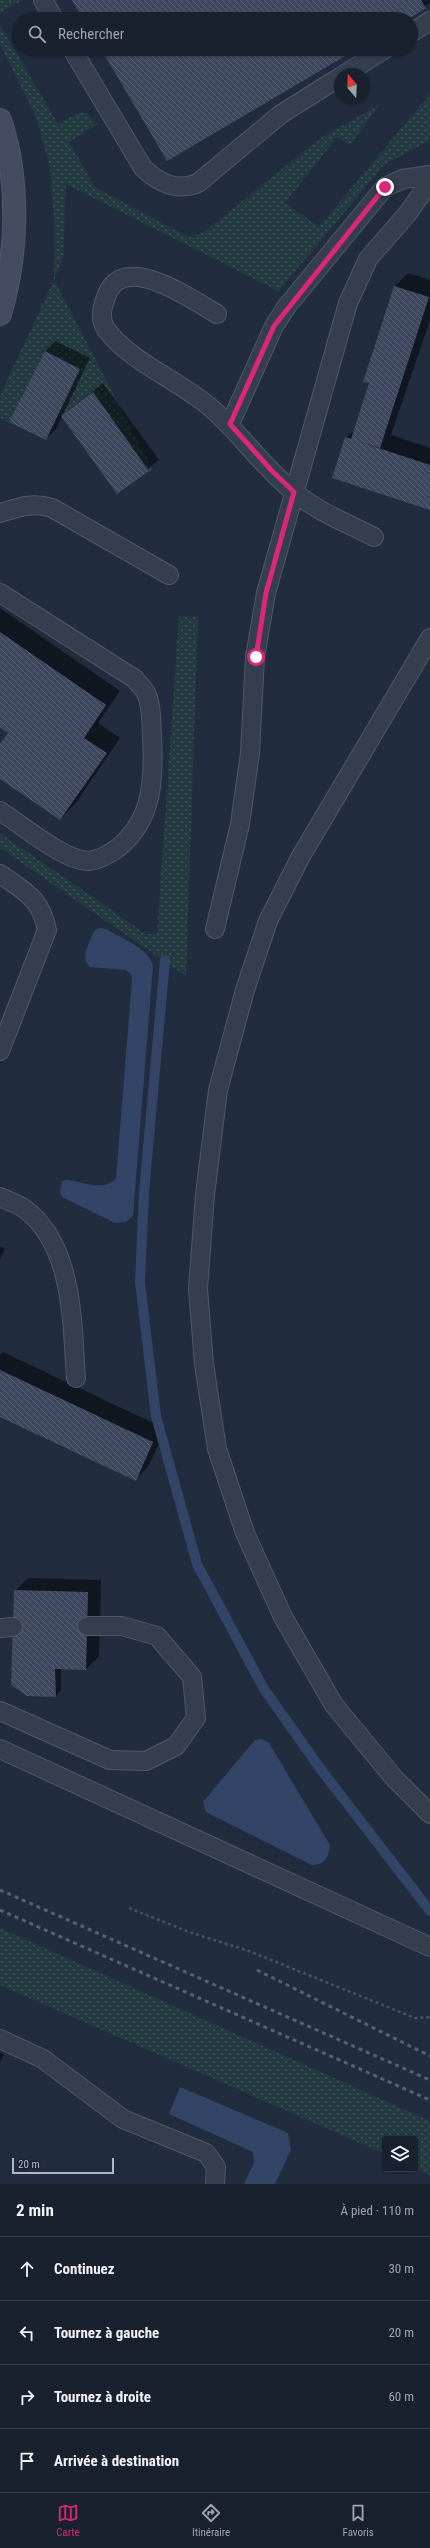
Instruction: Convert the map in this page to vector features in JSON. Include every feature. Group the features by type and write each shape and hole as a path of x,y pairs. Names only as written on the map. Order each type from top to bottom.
{"street":[{"path":"0,120 10,167 14,206 13,252 0,314"}],"lane":[{"path":"43,0 50,12"},
{"path":"418,29 430,21"},
{"path":"76,56 142,168 151,175 176,187 186,188 198,183 281,114 334,81"},
{"path":"355,68 374,56"},
{"path":"230,424 274,326 287,306 385,187 403,179 430,175"},
{"path":"215,929 240,824 250,753 256,657 266,593 294,492 356,282 368,260 408,213 430,182"},
{"path":"217,314 153,279 138,276 120,280 108,292 101,311 104,327 116,342 203,402 230,424 272,471 294,492 315,507 374,537"},
{"path":"0,513 24,505 38,504 52,508 169,575"},
{"path":"0,593 135,679 146,693 151,712 154,774 150,799 142,820 127,840 108,855 90,861 72,859 0,811"},
{"path":"430,638 301,856 268,921 245,990 218,1090 205,1195 198,1289 204,1364 217,1449 246,1533 283,1617 334,1704 394,1778 430,1814"},
{"path":"0,874 35,898 44,913 47,930 0,1051"},
{"path":"0,1197 25,1210 44,1231 60,1258 69,1288 76,1378"},
{"path":"0,1711 110,1760 146,1761 176,1746 196,1718 192,1677 157,1636 122,1626 88,1626"},
{"path":"0,1749 430,1948"},
{"path":"0,2039 43,2058 123,2119 206,2153 216,2167 215,2184"}],"path":[{"path":"129,1908 189,1932 250,1951 415,2018 430,2018"}],"green space":[{"path":"0,0 22,0 0,13"},
{"path":"0,25 12,45 12,56 18,56 58,124 78,113 87,113 97,124 69,142 95,187 188,237 204,232 321,138 379,105 350,145 337,137 285,203 319,227 430,94 430,140 384,165 278,292 66,184 63,258 54,280 55,230 50,167 36,117 0,44"},
{"path":"54,280 153,470 149,471 93,393 61,416 58,415 80,369 45,351 9,422 0,418 0,396"},
{"path":"179,616 198,617 186,976 0,848 0,833 146,934 157,934"},
{"path":"0,1928 430,2121 430,2175 418,2169 418,2136 382,2136 382,2153 0,1985"}],"water":[{"path":"100,928 106,929 141,949 151,960 153,966 133,1216 126,1222 115,1223 62,1197 60,1192 62,1181 67,1180 100,1185 112,1182 116,1178 132,980 131,974 126,970 90,967 87,963 85,959 86,950 94,931"},
{"path":"262,1739 269,1743 330,1845 326,1860 320,1864 312,1865 206,1812 203,1802 255,1740"},
{"path":"180,2087 288,2133 291,2150 275,2184 244,2184 254,2162 253,2152 169,2114"}],"building":[{"path":"72,0 421,0 426,8 418,13 79,12"},
{"path":"105,56 345,56 167,161"},
{"path":"394,286 429,297 380,448 351,439 369,383 363,382"},
{"path":"45,351 80,369 46,440 9,422"},
{"path":"93,392 149,471 117,494 61,416"},
{"path":"345,437 430,465 430,510 332,478"},
{"path":"0,632 106,705 84,738 107,753 60,820 0,779 0,744 8,733 0,727"},
{"path":"0,1370 153,1442 136,1481 0,1417"},
{"path":"14,1590 88,1592 86,1670 55,1669 56,1697 27,1696 11,1685"}],"waterway":[{"path":"165,960 144,1192 140,1282 156,1416 197,1564 264,1689 322,1771 430,1911"}],"railway":[{"path":"0,1890 430,2080"},
{"path":"0,1910 430,2100"},
{"path":"257,1970 430,2056"}],"route":[{"path":"256,657 266,593 294,492 250,448 230,424 274,326 287,306 385,187"}]}
